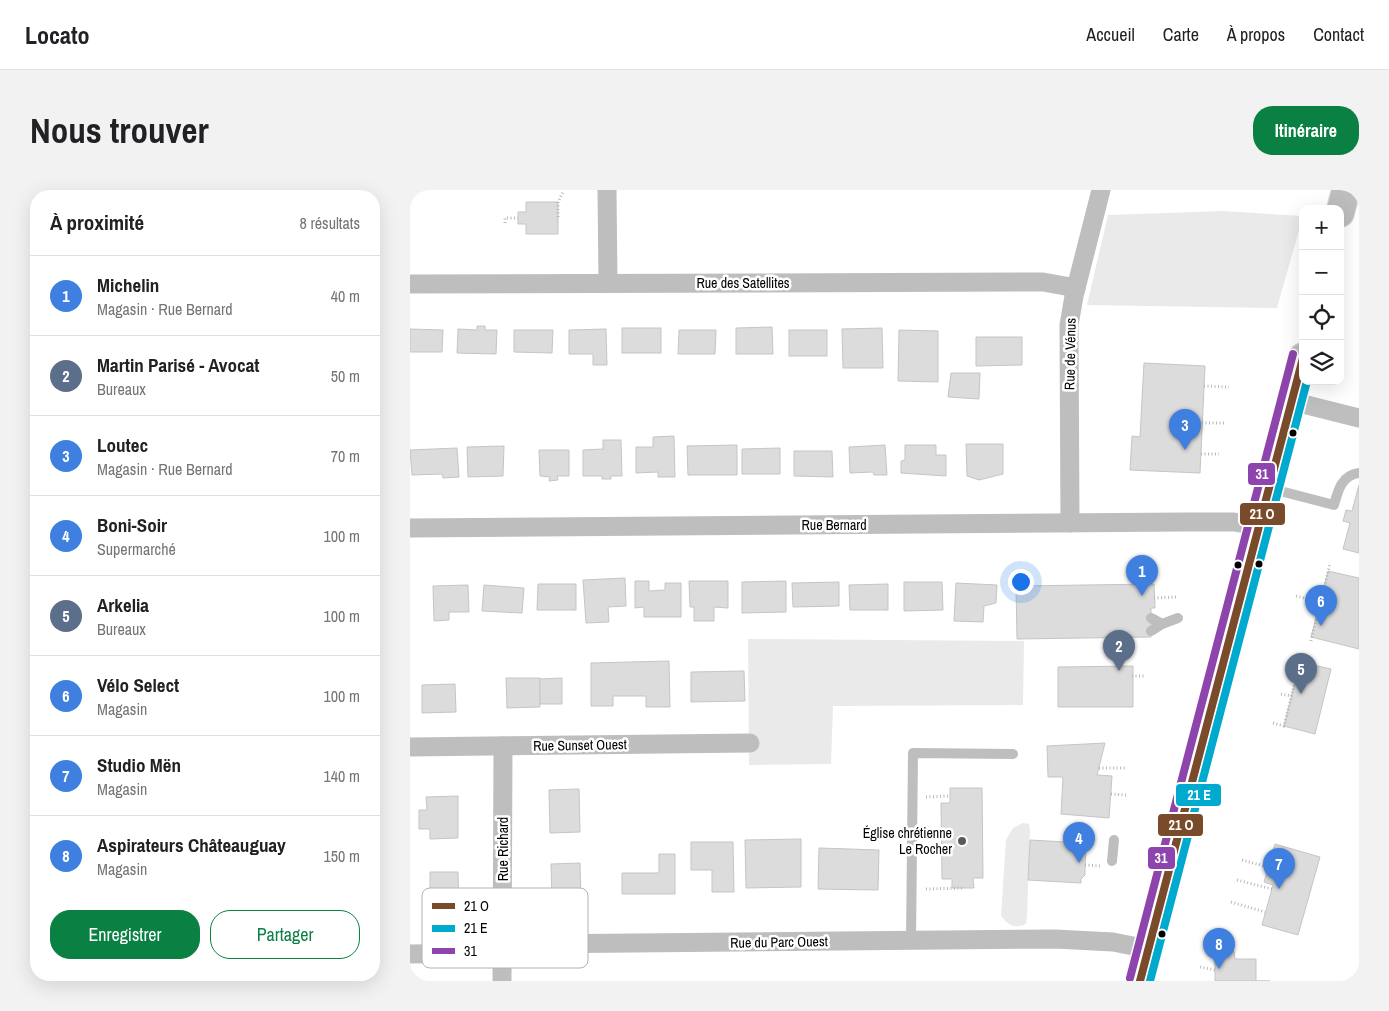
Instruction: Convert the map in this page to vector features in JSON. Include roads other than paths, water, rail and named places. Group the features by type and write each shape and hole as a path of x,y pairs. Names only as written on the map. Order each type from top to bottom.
{"highway":[{"path":"1342,205 1346,190"},
{"path":"1140,981 1299,372"}],"street":[{"path":"607,190 608,284"},
{"name":"Rue de Vénus","path":"1070,523 1069,325 1076,288 1101,190"},
{"name":"Rue des Satellites","path":"410,284 1044,282 1076,288"},
{"path":"1291,401 1359,418"},
{"name":"Rue Bernard","path":"410,528 1228,522 1258,526"},
{"name":"Rue Sunset Ouest","path":"410,747 750,743"},
{"name":"Rue Richard","path":"502,888 503,746"},
{"name":"Rue du Parc Ouest","path":"588,943 1064,939 1113,942 1148,949"},
{"name":"Rue Richard","path":"502,968 502,981"}],"lane":[{"path":"1268,487 1334,505 1342,482 1359,473"},
{"path":"1151,618 1162,624"},
{"path":"1151,631 1162,624 1178,618"},
{"path":"911,940 913,753 1013,754"},
{"path":"1112,862 1114,840"}],"place":[{"name":"Loutec","path":"1185,450"},
{"name":"Michelin","path":"1142,596"},
{"name":"Vélo Select","path":"1321,626"},
{"name":"Martin Parisé - Avocat","path":"1119,671"},
{"name":"Arkelia","path":"1301,694"},
{"name":"Église chrétienne Le Rocher","path":"962,841"},
{"name":"Boni-Soir","path":"1079,863"},
{"name":"Studio Mën","path":"1279,889"},
{"name":"Aspirateurs Châteauguay","path":"1219,969"}]}
